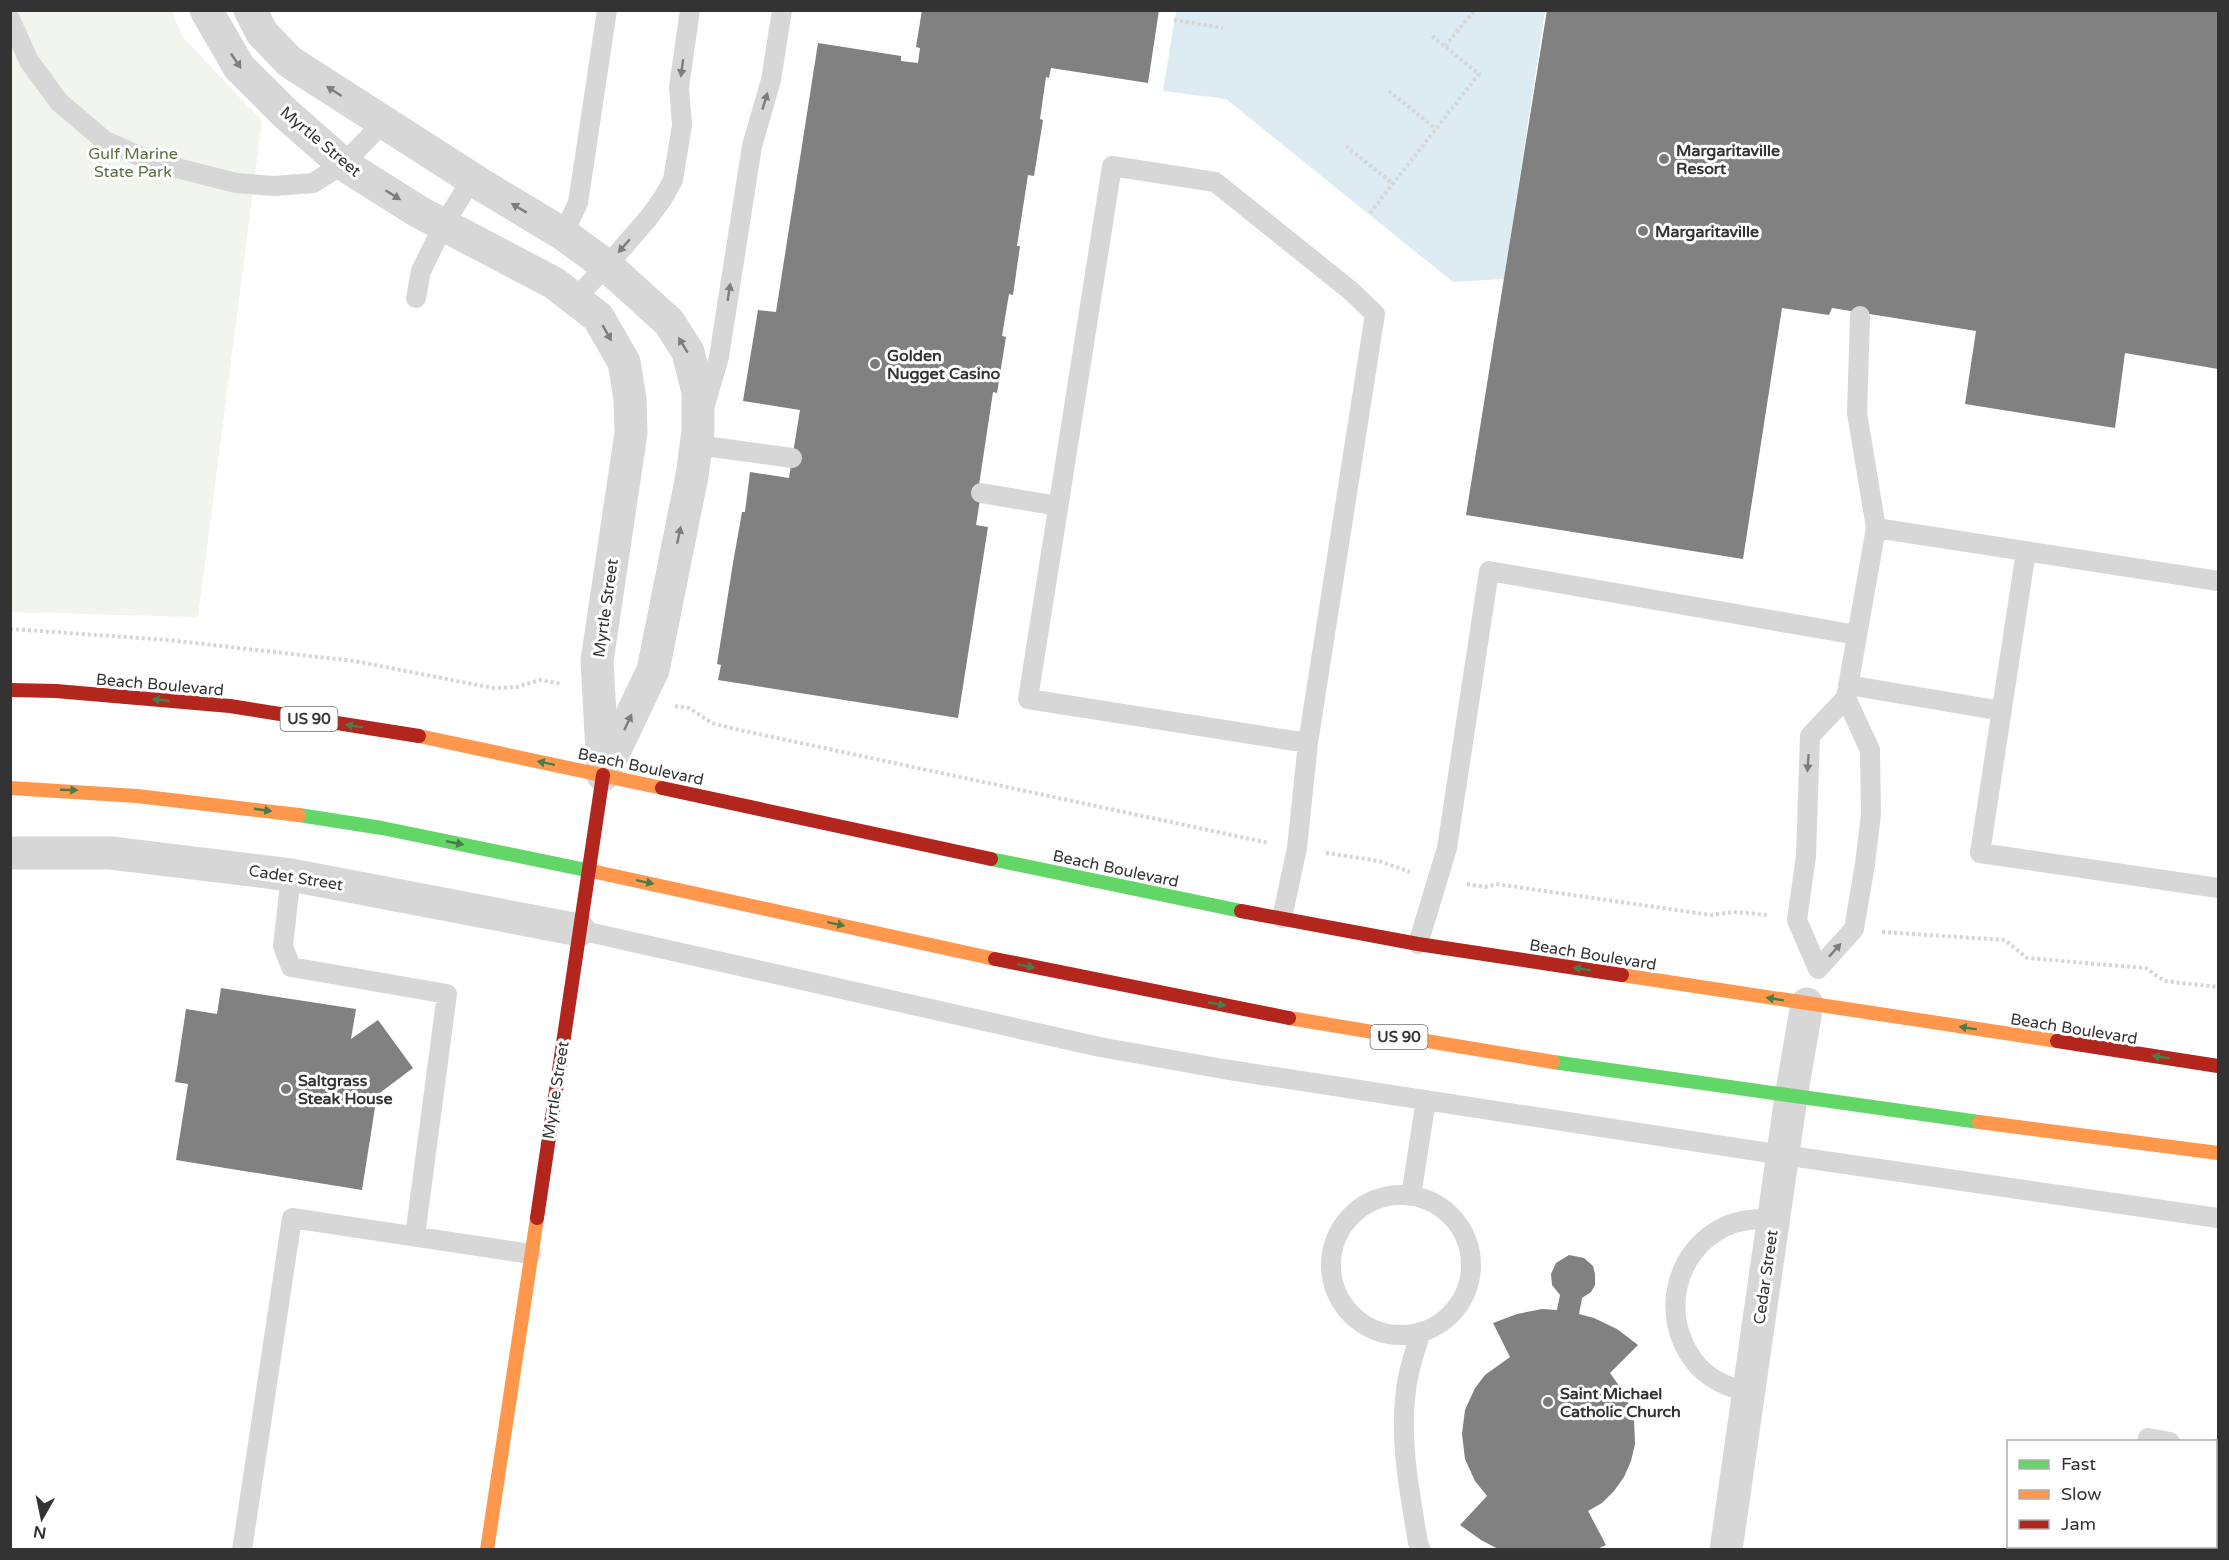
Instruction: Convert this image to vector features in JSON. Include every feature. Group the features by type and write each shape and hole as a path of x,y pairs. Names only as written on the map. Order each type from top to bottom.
{"main road":[{"name":"Beach Boulevard","path":"10,690 56,691 230,706 422,737 1074,876 1418,944 2218,1066"},
{"name":"Myrtle Street","path":"487,1550 603,775"},
{"name":"US 90","path":"10,788 80,790 189,800 347,822 588,869 1088,979 1336,1027 1791,1097 2218,1153"}],"street":[{"name":"Myrtle Street","path":"206,10 239,67 285,113 343,164 419,212 554,283 598,317 624,362 630,399 631,433 597,661 603,775"},
{"path":"250,10 262,33 290,62 383,123 563,234 606,266 669,322 688,352 698,392 697,438 653,670 603,775"},
{"name":"Cadet Street","path":"10,853 111,853 291,875 579,930"},
{"name":"Cedar Street","path":"1726,1550 1791,1097 1807,1004"}],"lane":[{"path":"563,234 578,203 607,10"},
{"path":"575,298 606,266 663,198 673,180 682,124 679,87 690,10"},
{"path":"782,10 771,80 752,146 719,357 697,438 792,458"},
{"path":"13,30 29,62 59,102 105,141 153,162 236,183 274,186 313,183 343,164 383,123"},
{"path":"1282,918 1297,848 1308,743 1375,314 1351,291 1215,182 1112,166 1028,699 1308,743"},
{"path":"416,298 421,271 444,224 472,179"},
{"path":"1818,969 1797,920 1806,856 1810,736 1847,691 1875,528 1857,413 1860,316"},
{"path":"981,493 1058,506"},
{"path":"1875,528 2218,581"},
{"path":"2026,551 1980,853 2218,888"},
{"path":"1418,944 1447,848 1489,571 1857,635"},
{"path":"1847,691 2001,711"},
{"path":"1807,1004 1818,969 1854,929 1871,814 1870,750 1847,691"},
{"path":"291,875 283,946 291,967 447,994 415,1236"},
{"path":"579,930 1100,1047 1783,1155 2218,1218"},
{"path":"1411,1196 1426,1100"},
{"path":"1390,1196 1411,1196 1431,1202 1449,1213 1462,1229 1470,1249 1472,1270 1467,1291 1456,1309 1440,1323 1421,1332 1404,1335 1386,1333 1370,1328 1344,1305 1336,1289 1331,1269 1333,1249 1340,1229 1353,1214 1370,1202 1390,1196"},
{"path":"242,1550 292,1218 531,1254"},
{"path":"1749,1393 1728,1387 1710,1376 1695,1362 1683,1345 1674,1304 1678,1280 1689,1258 1705,1239 1725,1226 1749,1219 1774,1219"},
{"path":"1421,1332 1406,1391 1404,1437 1408,1481 1421,1550"}],"path":[{"path":"1445,46 1475,10"},
{"path":"1174,20 1223,28"},
{"path":"1370,213 1479,74 1432,36"},
{"path":"1389,91 1436,129"},
{"path":"1346,146 1393,184"},
{"path":"10,629 168,640 354,661 493,688 517,687 540,680"},
{"path":"676,706 689,708 712,723 735,729 1297,848 1379,861 1403,870"},
{"path":"1485,887 1496,884 1711,915 1733,912 1775,915"},
{"path":"1890,933 2005,940 2027,958 2146,968 2164,981 2218,987"}],"green space":[{"name":"Gulf Marine State Park","path":"11,11 172,11 182,36 262,121 198,617 11,612"}],"shaded area":[{"path":"1176,11 1545,11 1504,279 1453,282 1226,99 1163,91"}],"building":[{"name":"Golden Nugget Casino","path":"922,10 1159,10 1148,83 1051,68 1049,78 1046,77 1040,119 1043,120 1034,176 1028,175 1017,246 1020,246 1013,295 1009,294 1002,336 1006,337 997,393 993,392 979,485 981,493 976,525 988,527 958,718 718,680 721,665 717,664 742,512 745,512 750,472 789,478 800,410 743,401 758,310 776,312 818,43 901,56 901,61 918,63 920,48 916,47"},
{"path":"1547,10 2218,10 2218,369 2125,353 2115,428 1965,404 1976,331 1832,308 1829,315 1782,308 1743,559 1466,515"},
{"name":"Saltgrass Steak House","path":"221,988 356,1009 351,1039 378,1020 413,1068 377,1095 362,1190 176,1160 188,1084 175,1082 186,1009 217,1014"},
{"name":"Saint Michael Catholic Church","path":"1569,1255 1584,1258 1593,1266 1595,1274 1595,1285 1591,1292 1582,1298 1579,1314 1617,1329 1638,1345 1610,1373 1625,1394 1634,1419 1635,1444 1624,1477 1602,1503 1588,1511 1606,1545 1595,1550 1500,1550 1460,1525 1487,1496 1475,1481 1465,1459 1462,1434 1465,1410 1475,1388 1485,1375 1510,1357 1493,1323 1517,1314 1542,1309 1557,1310 1560,1295 1552,1285 1551,1274 1556,1263"}],"traffic: fast":[{"path":"299,815 382,828 596,872"},
{"path":"991,859 1241,911"},
{"path":"1553,1062 1979,1122"}],"traffic: slow":[{"path":"419,736 662,788"},
{"path":"10,788 137,796 299,815"},
{"path":"596,872 995,959"},
{"path":"1622,975 2057,1041"},
{"path":"1289,1018 1553,1062"},
{"path":"1979,1122 2218,1153"},
{"path":"487,1550 537,1218"}],"traffic: jam":[{"path":"10,690 56,691 230,706 419,736"},
{"path":"537,1218 603,775"},
{"path":"662,788 991,859"},
{"path":"1241,911 1418,944 1622,975"},
{"path":"995,959 1289,1018"},
{"path":"2057,1041 2218,1066"}],"place":[{"name":"Margaritaville Resort","path":"1664,159"},
{"name":"Margaritaville","path":"1643,231"},
{"name":"Golden Nugget Casino","path":"875,364"},
{"name":"Saltgrass Steak House","path":"286,1089"},
{"name":"Saint Michael Catholic Church","path":"1548,1402"}]}
